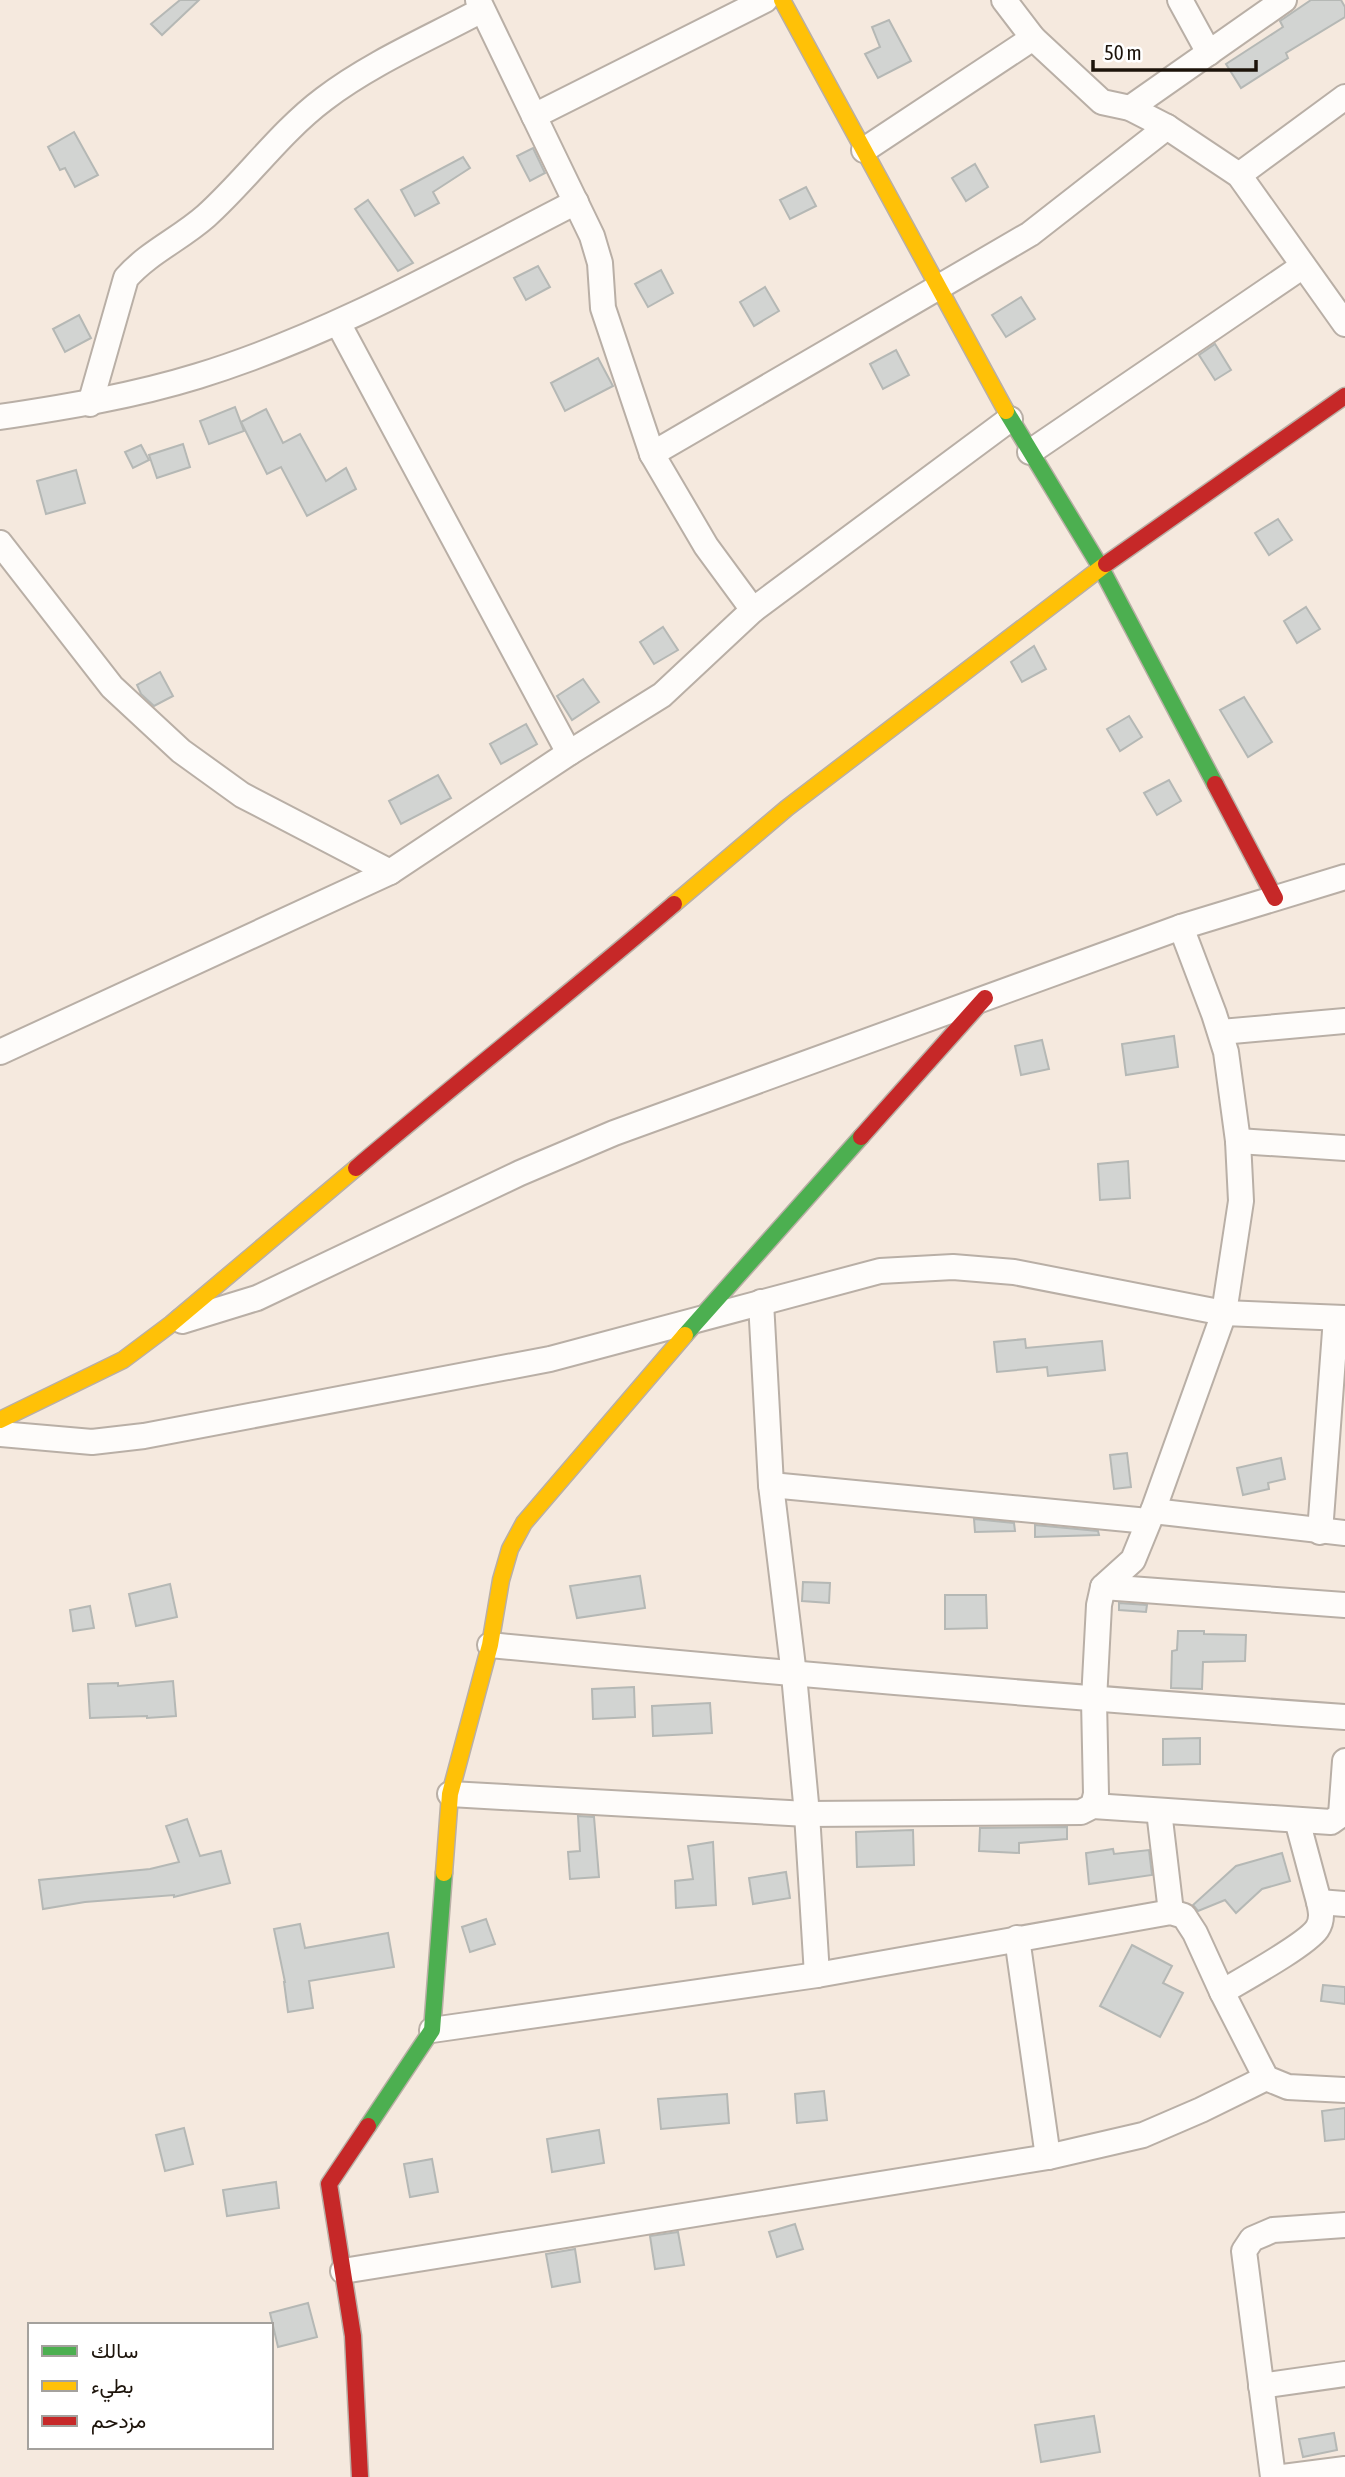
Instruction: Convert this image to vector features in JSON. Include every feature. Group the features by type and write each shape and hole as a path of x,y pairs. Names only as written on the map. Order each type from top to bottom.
{"street":[{"path":"534,116 765,0"},
{"path":"782,0 1010,419 1101,568 1275,898"},
{"path":"1004,0 1033,38 1102,102 1130,108 1167,127 1239,175 1345,324"},
{"path":"1180,0 1209,52"},
{"path":"1130,108 1284,0"},
{"path":"90,404 126,278 139,264 161,247 188,232 322,100 480,5 592,236 600,263 603,308 652,454 706,545 753,610"},
{"path":"864,150 1033,38"},
{"path":"1239,175 1344,101"},
{"path":"652,454 1030,234 1167,127"},
{"path":"0,417 90,404 200,376 338,323 576,202"},
{"path":"1030,452 1303,265"},
{"path":"338,323 569,753"},
{"path":"0,1420 123,1360 171,1324 470,1072 563,999 786,808 1101,568 1345,396"},
{"path":"0,1052 390,872 569,753 662,695 753,610 1010,419"},
{"path":"0,543 112,687 181,751 242,795 390,872"},
{"path":"171,1324 257,1298 520,1173 614,1133 1181,927 1345,877"},
{"path":"1093,1806 1096,1794 1094,1700 1099,1605 1103,1587 1133,1560 1224,1313 1241,1201 1238,1141 1226,1052 1181,927"},
{"path":"360,2477 359,2416 347,2292 331,2212 329,2184 432,2030 450,1794 490,1645 501,1580 510,1549 524,1523 696,1322 985,998"},
{"path":"1221,1032 1345,1021"},
{"path":"1238,1141 1345,1148"},
{"path":"0,1434 92,1442 144,1436 550,1359 880,1271 953,1267 1014,1272 1224,1313 1340,1318 1320,1532"},
{"path":"761,1303 771,1485 794,1675 807,1814 817,1975"},
{"path":"771,1485 1345,1533"},
{"path":"1103,1587 1345,1605"},
{"path":"490,1645 794,1675 1094,1700 1345,1717"},
{"path":"450,1794 807,1814 1081,1812 1093,1806 1331,1822 1341,1815 1345,1761"},
{"path":"1159,1811 1171,1912"},
{"path":"1222,1992 1305,1940 1317,1928 1322,1916 1297,1820"},
{"path":"1319,1902 1345,1904"},
{"path":"432,2030 817,1975 1171,1912 1184,1916 1195,1933 1266,2077 1289,2087 1345,2090"},
{"path":"1017,1938 1048,2157"},
{"path":"343,2271 1048,2157 1143,2135 1201,2110 1266,2077"},
{"path":"1273,2477 1244,2251 1252,2239 1273,2230 1345,2225"},
{"path":"1261,2386 1345,2374"},
{"path":"1283,2477 1345,2469"}],"building":[{"path":"180,0 199,0 162,35 151,24"},
{"path":"1311,0 1341,0 1345,7 1345,17 1286,53 1288,58 1241,88 1226,64 1283,27 1280,21"},
{"path":"889,20 911,61 878,78 865,54 880,47 872,27"},
{"path":"74,132 98,175 75,187 65,168 60,170 48,147"},
{"path":"533,148 545,173 530,181 517,156"},
{"path":"463,157 470,168 433,192 439,203 415,216 401,190"},
{"path":"975,164 988,187 966,201 952,178"},
{"path":"806,187 816,206 790,219 780,200"},
{"path":"368,200 413,263 398,271 355,209"},
{"path":"538,266 550,287 526,300 514,278"},
{"path":"661,270 673,293 648,307 635,284"},
{"path":"765,287 779,311 754,326 740,302"},
{"path":"1021,297 1035,319 1006,337 992,315"},
{"path":"79,315 91,338 65,352 53,329"},
{"path":"1215,344 1231,370 1215,380 1199,355"},
{"path":"896,350 909,375 883,389 870,364"},
{"path":"598,358 613,386 565,411 551,383"},
{"path":"235,407 244,431 209,444 200,421"},
{"path":"266,409 283,443 300,434 326,481 346,468 356,489 307,516 281,467 267,474 241,422"},
{"path":"183,444 190,467 157,478 149,455"},
{"path":"141,445 149,460 133,468 125,452"},
{"path":"76,470 85,503 46,514 37,481"},
{"path":"1278,519 1292,540 1269,555 1255,533"},
{"path":"1306,607 1320,629 1297,643 1284,621"},
{"path":"663,627 678,650 654,664 640,642"},
{"path":"1034,646 1046,669 1022,682 1011,662"},
{"path":"160,672 173,696 154,706 141,694 137,685"},
{"path":"583,679 599,702 572,720 557,696"},
{"path":"1244,697 1272,742 1248,757 1220,710"},
{"path":"1129,716 1142,737 1120,751 1107,729"},
{"path":"526,724 537,744 501,764 490,744"},
{"path":"438,775 451,798 401,824 389,801"},
{"path":"1169,780 1181,801 1157,815 1144,793"},
{"path":"1174,1036 1178,1067 1126,1075 1122,1044"},
{"path":"1042,1040 1049,1069 1021,1075 1015,1046"},
{"path":"1128,1161 1130,1198 1100,1200 1098,1164"},
{"path":"1025,1339 1026,1348 1102,1341 1105,1370 1048,1376 1047,1367 997,1372 994,1342"},
{"path":"1127,1453 1131,1487 1114,1489 1110,1455"},
{"path":"1281,1458 1285,1479 1268,1483 1269,1489 1243,1495 1237,1468"},
{"path":"974,1519 1014,1523 1015,1531 975,1532"},
{"path":"1035,1525 1098,1531 1099,1535 1035,1537"},
{"path":"640,1576 645,1608 577,1618 570,1586"},
{"path":"803,1582 830,1583 829,1603 802,1601"},
{"path":"170,1584 177,1617 136,1626 129,1594"},
{"path":"945,1595 986,1595 987,1628 945,1629"},
{"path":"1119,1603 1147,1605 1146,1612 1119,1610"},
{"path":"90,1606 94,1628 73,1631 70,1610"},
{"path":"1178,1631 1246,1635 1245,1661 1203,1662 1202,1689 1171,1688 1172,1651 1177,1650"},
{"path":"173,1681 176,1716 90,1718 88,1684 118,1683 118,1686"},
{"path":"634,1687 635,1717 593,1719 592,1689"},
{"path":"710,1703 712,1733 653,1736 652,1706"},
{"path":"1200,1738 1200,1764 1163,1765 1163,1739"},
{"path":"578,1816 594,1817 599,1877 570,1879 568,1852 580,1851"},
{"path":"187,1819 200,1856 221,1851 230,1883 174,1897 85,1902 43,1909 39,1880 150,1869 179,1862 166,1826"},
{"path":"1067,1827 1067,1839 1019,1843 1019,1853 979,1851 980,1828"},
{"path":"913,1830 914,1865 857,1867 856,1832"},
{"path":"713,1842 716,1905 676,1908 675,1881 693,1879 688,1846"},
{"path":"1113,1849 1114,1854 1149,1850 1152,1875 1089,1884 1086,1853"},
{"path":"1282,1853 1290,1881 1262,1889 1236,1913 1225,1900 1198,1911 1193,1905 1236,1866"},
{"path":"786,1872 790,1898 753,1904 749,1878"},
{"path":"486,1919 495,1944 470,1952 462,1927"},
{"path":"300,1924 305,1948 388,1933 394,1967 309,1981 313,2008 288,2012 274,1929"},
{"path":"1132,1945 1172,1966 1163,1983 1183,1993 1160,2037 1100,2006"},
{"path":"1323,1985 1345,1987 1345,2004 1321,2001"},
{"path":"824,2091 827,2120 797,2123 795,2094"},
{"path":"727,2094 729,2123 661,2129 658,2099"},
{"path":"1345,2108 1345,2139 1325,2141 1322,2111"},
{"path":"184,2128 193,2164 165,2171 156,2135"},
{"path":"599,2130 604,2163 552,2172 547,2139"},
{"path":"432,2159 438,2192 410,2197 404,2164"},
{"path":"276,2182 279,2208 227,2216 223,2190"},
{"path":"795,2224 803,2249 777,2257 769,2232"},
{"path":"678,2232 684,2265 655,2269 650,2236"},
{"path":"575,2249 580,2282 552,2287 546,2254"},
{"path":"308,2303 317,2337 278,2347 270,2313"},
{"path":"1094,2416 1100,2452 1041,2462 1035,2425"},
{"path":"1334,2433 1337,2450 1303,2457 1299,2439"}],"traffic: fast":[{"path":"1006,411 1101,568 1215,784"},
{"path":"685,1335 861,1137"},
{"path":"368,2126 432,2030 444,1873"}],"traffic: slow":[{"path":"782,0 1006,411"},
{"path":"674,904 787,808 1106,564"},
{"path":"0,1420 123,1360 171,1324 356,1168"},
{"path":"444,1873 450,1794 490,1645 501,1580 510,1549 524,1523 685,1335"}],"traffic: jam":[{"path":"1106,564 1345,396"},
{"path":"1215,784 1275,898"},
{"path":"356,1168 674,904"},
{"path":"861,1137 985,998"},
{"path":"360,2477 353,2336 329,2184 368,2126"}]}
